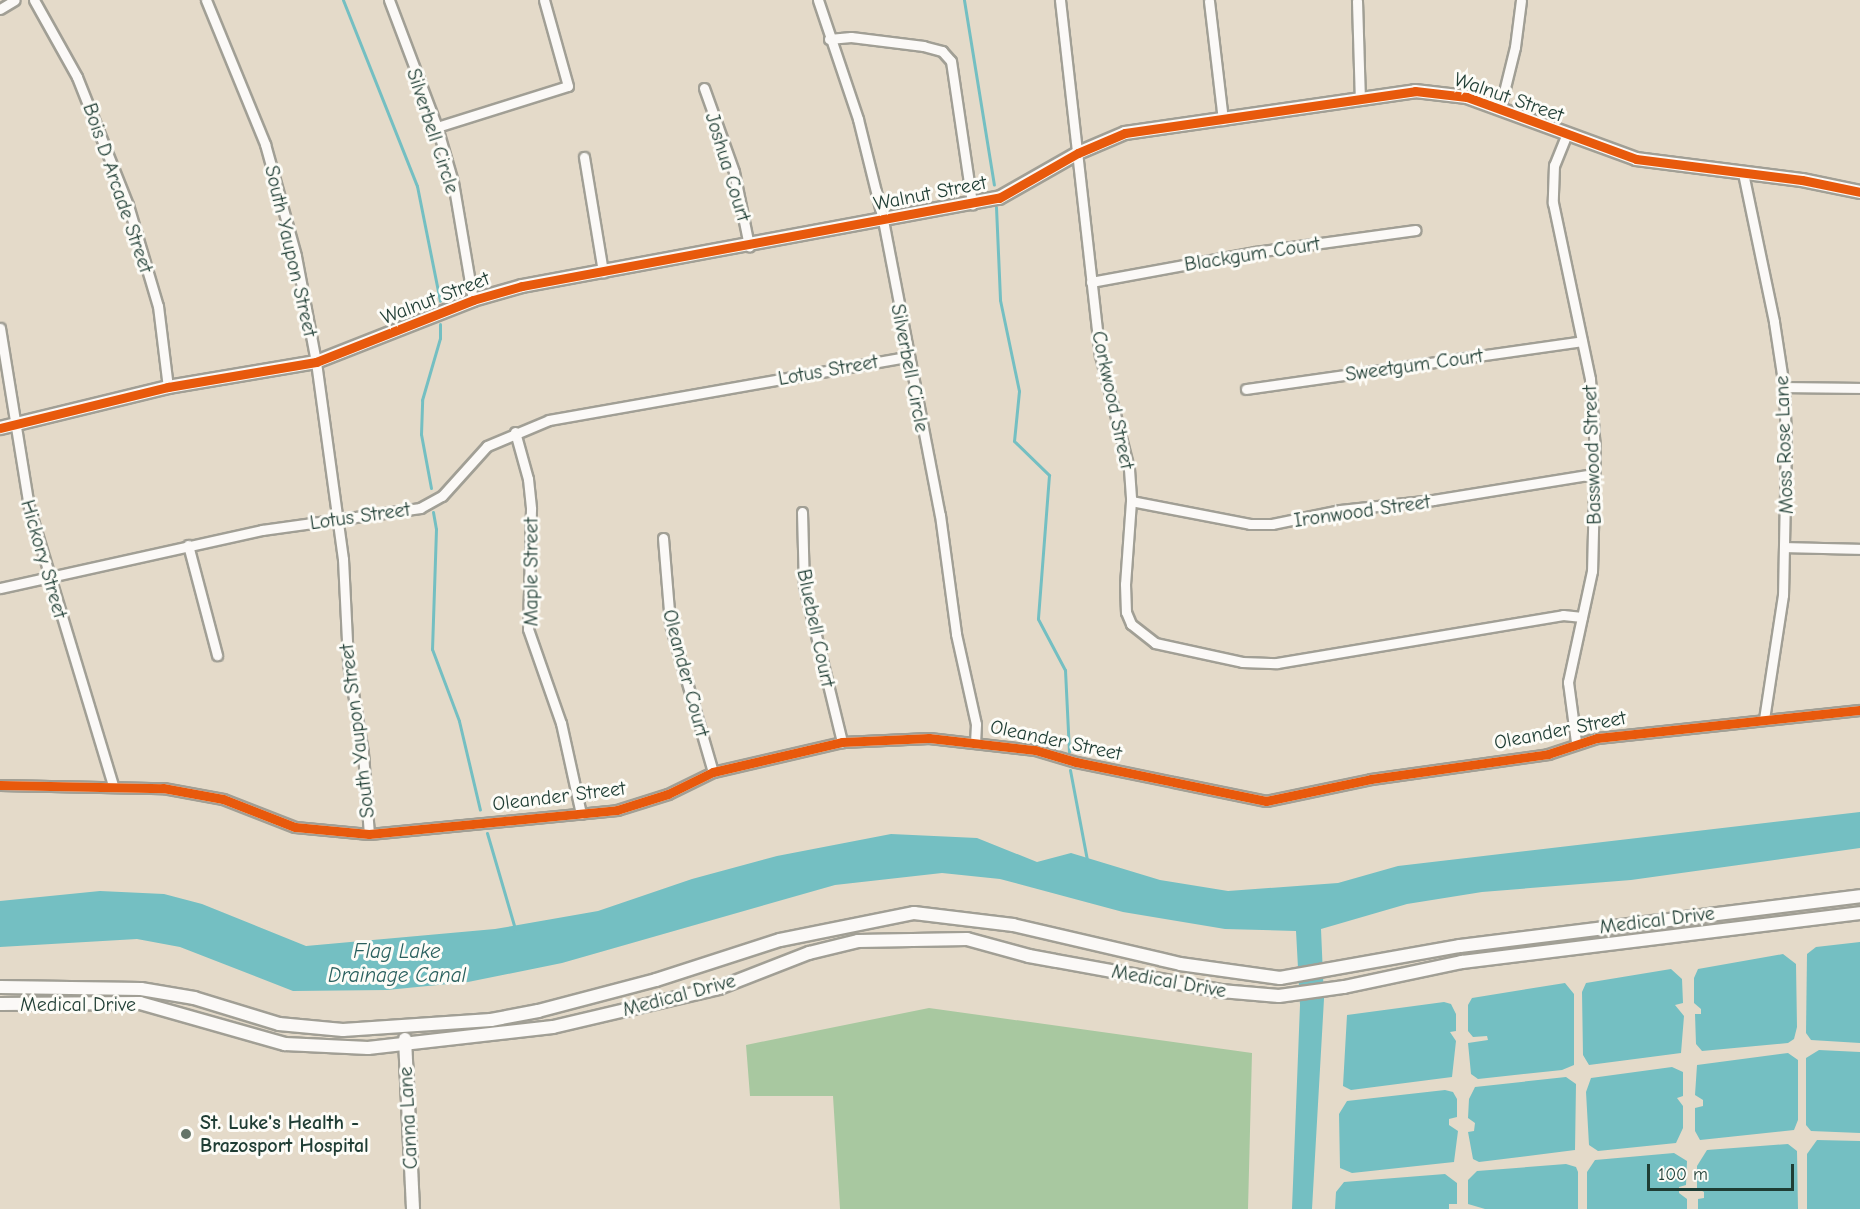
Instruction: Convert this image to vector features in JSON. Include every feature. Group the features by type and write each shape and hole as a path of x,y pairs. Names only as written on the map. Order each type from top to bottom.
{"street":[{"path":"0,9 15,0"},
{"name":"Bois D Arcade Street","path":"34,0 77,77 128,205 158,306 168,387"},
{"name":"South Yaupon Street","path":"206,0 249,101 278,184 316,362 343,558 348,663 363,753 369,834"},
{"name":"Silverbell Circle","path":"389,0 437,127 453,182 473,300"},
{"path":"437,127 568,86 544,0"},
{"name":"Silverbell Circle","path":"818,0 829,39 858,119 883,220 907,357 940,515 956,634 976,724 975,741"},
{"name":"Corkwood Street","path":"1060,0 1100,355 1122,431 1131,501 1126,612 1141,636 1155,643 1242,662 1277,663 1563,615 1582,617"},
{"path":"1500,108 1515,47 1521,0"},
{"path":"1356,1 1360,100"},
{"path":"1209,2 1223,120"},
{"path":"829,39 851,37 923,46 942,51 951,61 972,204"},
{"name":"Joshua Court","path":"704,88 734,172 749,246"},
{"name":"Walnut Street","path":"0,428 168,387 316,362 473,300 603,272 999,198 1078,153 1125,134 1360,100 1433,91 1500,108 1566,136 1636,159 1860,192"},
{"name":"Basswood Street","path":"1566,136 1554,165 1552,195 1591,390 1594,474 1593,560 1568,682 1576,742"},
{"path":"584,158 603,272"},
{"name":"Moss Rose Lane","path":"1743,173 1763,258 1784,387 1786,547 1764,719"},
{"name":"Blackgum Court","path":"1091,282 1255,252 1414,230"},
{"name":"Hickory Street","path":"0,328 24,486 47,576 113,785"},
{"name":"Sweetgum Court","path":"1246,389 1582,341"},
{"name":"Lotus Street","path":"0,588 188,545 427,505 442,496 487,446 515,432 549,420 907,357"},
{"path":"1784,387 1860,388"},
{"name":"Maple Street","path":"515,432 528,479 531,509 528,629 561,723 581,814"},
{"name":"Ironwood Street","path":"1131,501 1250,524 1272,524 1340,510 1433,500 1594,474"},
{"name":"Bluebell Court","path":"802,512 804,586 842,742"},
{"name":"Oleander Court","path":"663,537 670,624 713,772"},
{"path":"188,545 217,655"},
{"path":"1786,547 1860,549"},
{"name":"Oleander Street","path":"0,785 113,785 198,793 295,827 369,834 581,814 652,801 713,772 842,742 893,737 975,741 1266,801 1371,779 1548,754 1576,742 1764,719 1860,710"},
{"name":"Medical Drive","path":"0,987 141,988 194,998 300,1027 344,1030 405,1027 538,1011 656,980 780,940 914,913 1013,925 1243,975 1288,977 1539,934 1860,896"},
{"name":"Medical Drive","path":"0,1004 140,1003 285,1044 344,1048 405,1045 553,1027 719,988 809,953 858,941 907,937 967,939 1029,956 1221,992 1290,995 1349,986 1474,961 1860,913"},
{"path":"1345,967 1349,986"},
{"name":"Canna Lane","path":"405,1027 413,1209"}],"green space":[{"path":"929,1008 1252,1053 1248,1209 840,1209 833,1096 750,1096 746,1045"}],"water":[{"name":"Flag Lake Drainage Canal","path":"1860,812 1860,848 1631,880 1482,892 1407,904 1321,929 1324,999 1312,1209 1292,1209 1300,1005 1296,931 1225,929 1123,912 1000,879 942,873 835,885 562,963 468,982 387,990 293,991 180,947 137,939 0,947 0,901 100,891 164,894 202,904 306,946 495,929 598,911 692,879 777,856 891,834 977,838 1037,862 1071,853 1160,880 1228,891 1338,883 1398,866"},
{"path":"1860,942 1860,1043 1811,1040 1806,1033 1807,954 1816,947"},
{"path":"1783,954 1796,964 1797,1027 1794,1039 1788,1043 1702,1051 1696,1044 1695,1014 1701,1014 1701,1009 1694,1003 1694,978 1698,969"},
{"path":"1671,969 1682,979 1683,1003 1675,1005 1684,1016 1681,1053 1589,1065 1583,1055 1582,992 1586,983"},
{"path":"1565,983 1574,994 1574,1065 1562,1070 1478,1079 1471,1074 1468,1043 1488,1040 1487,1036 1473,1037 1468,1031 1468,1005 1472,998"},
{"path":"1444,1002 1451,1004 1456,1014 1456,1031 1450,1032 1456,1041 1452,1077 1351,1090 1343,1086 1347,1015"},
{"path":"1819,1050 1860,1052 1860,1133 1811,1131 1806,1125 1806,1058"},
{"path":"1788,1053 1798,1060 1798,1120 1794,1130 1700,1140 1695,1131 1695,1108 1703,1106 1703,1100 1695,1095 1697,1065"},
{"path":"1672,1067 1683,1072 1683,1096 1677,1098 1683,1106 1683,1128 1676,1143 1598,1151 1589,1145 1586,1092 1591,1078"},
{"path":"1566,1077 1576,1084 1575,1150 1479,1162 1473,1159 1468,1132 1474,1131 1475,1123 1468,1118 1469,1099 1475,1087"},
{"path":"1445,1090 1453,1092 1457,1099 1457,1117 1449,1119 1449,1125 1458,1131 1454,1162 1352,1173 1340,1168 1339,1114 1347,1101"},
{"path":"1817,1140 1860,1141 1860,1209 1807,1209 1807,1154"},
{"path":"1788,1144 1797,1151 1798,1209 1698,1209 1698,1199 1704,1198 1704,1192 1697,1188 1697,1166 1707,1150"},
{"path":"1674,1153 1687,1161 1686,1185 1679,1187 1679,1193 1687,1199 1687,1209 1587,1209 1587,1172 1595,1160"},
{"path":"1566,1164 1576,1167 1578,1172 1578,1209 1485,1209 1468,1204 1468,1180 1477,1171"},
{"path":"1445,1174 1457,1183 1457,1204 1449,1204 1449,1209 1335,1209 1336,1192 1344,1182"}],"waterway":[{"path":"343,0 417,186 440,301"},
{"path":"964,0 994,185"},
{"path":"996,207 1000,300 1019,391 1014,441 1049,475 1038,619 1065,670 1069,752"},
{"path":"431,488 421,434 422,400 440,338 440,324"},
{"path":"433,512 436,529 432,649 459,721 480,810"},
{"path":"1070,770 1087,860"},
{"path":"487,833 515,929"}],"cycle path":[{"path":"0,428 168,387 316,362 473,300 522,286 999,198 1078,153 1125,133 1415,91 1467,97 1636,159 1802,180 1860,192"},
{"path":"0,785 163,788 223,799 295,827 369,834 617,810 668,794 713,772 842,742 929,738 1035,750 1076,762 1266,801 1371,779 1548,754 1597,738 1860,710"}],"place":[{"name":"St. Luke's Health - Brazosport Hospital","path":"186,1134"}]}
